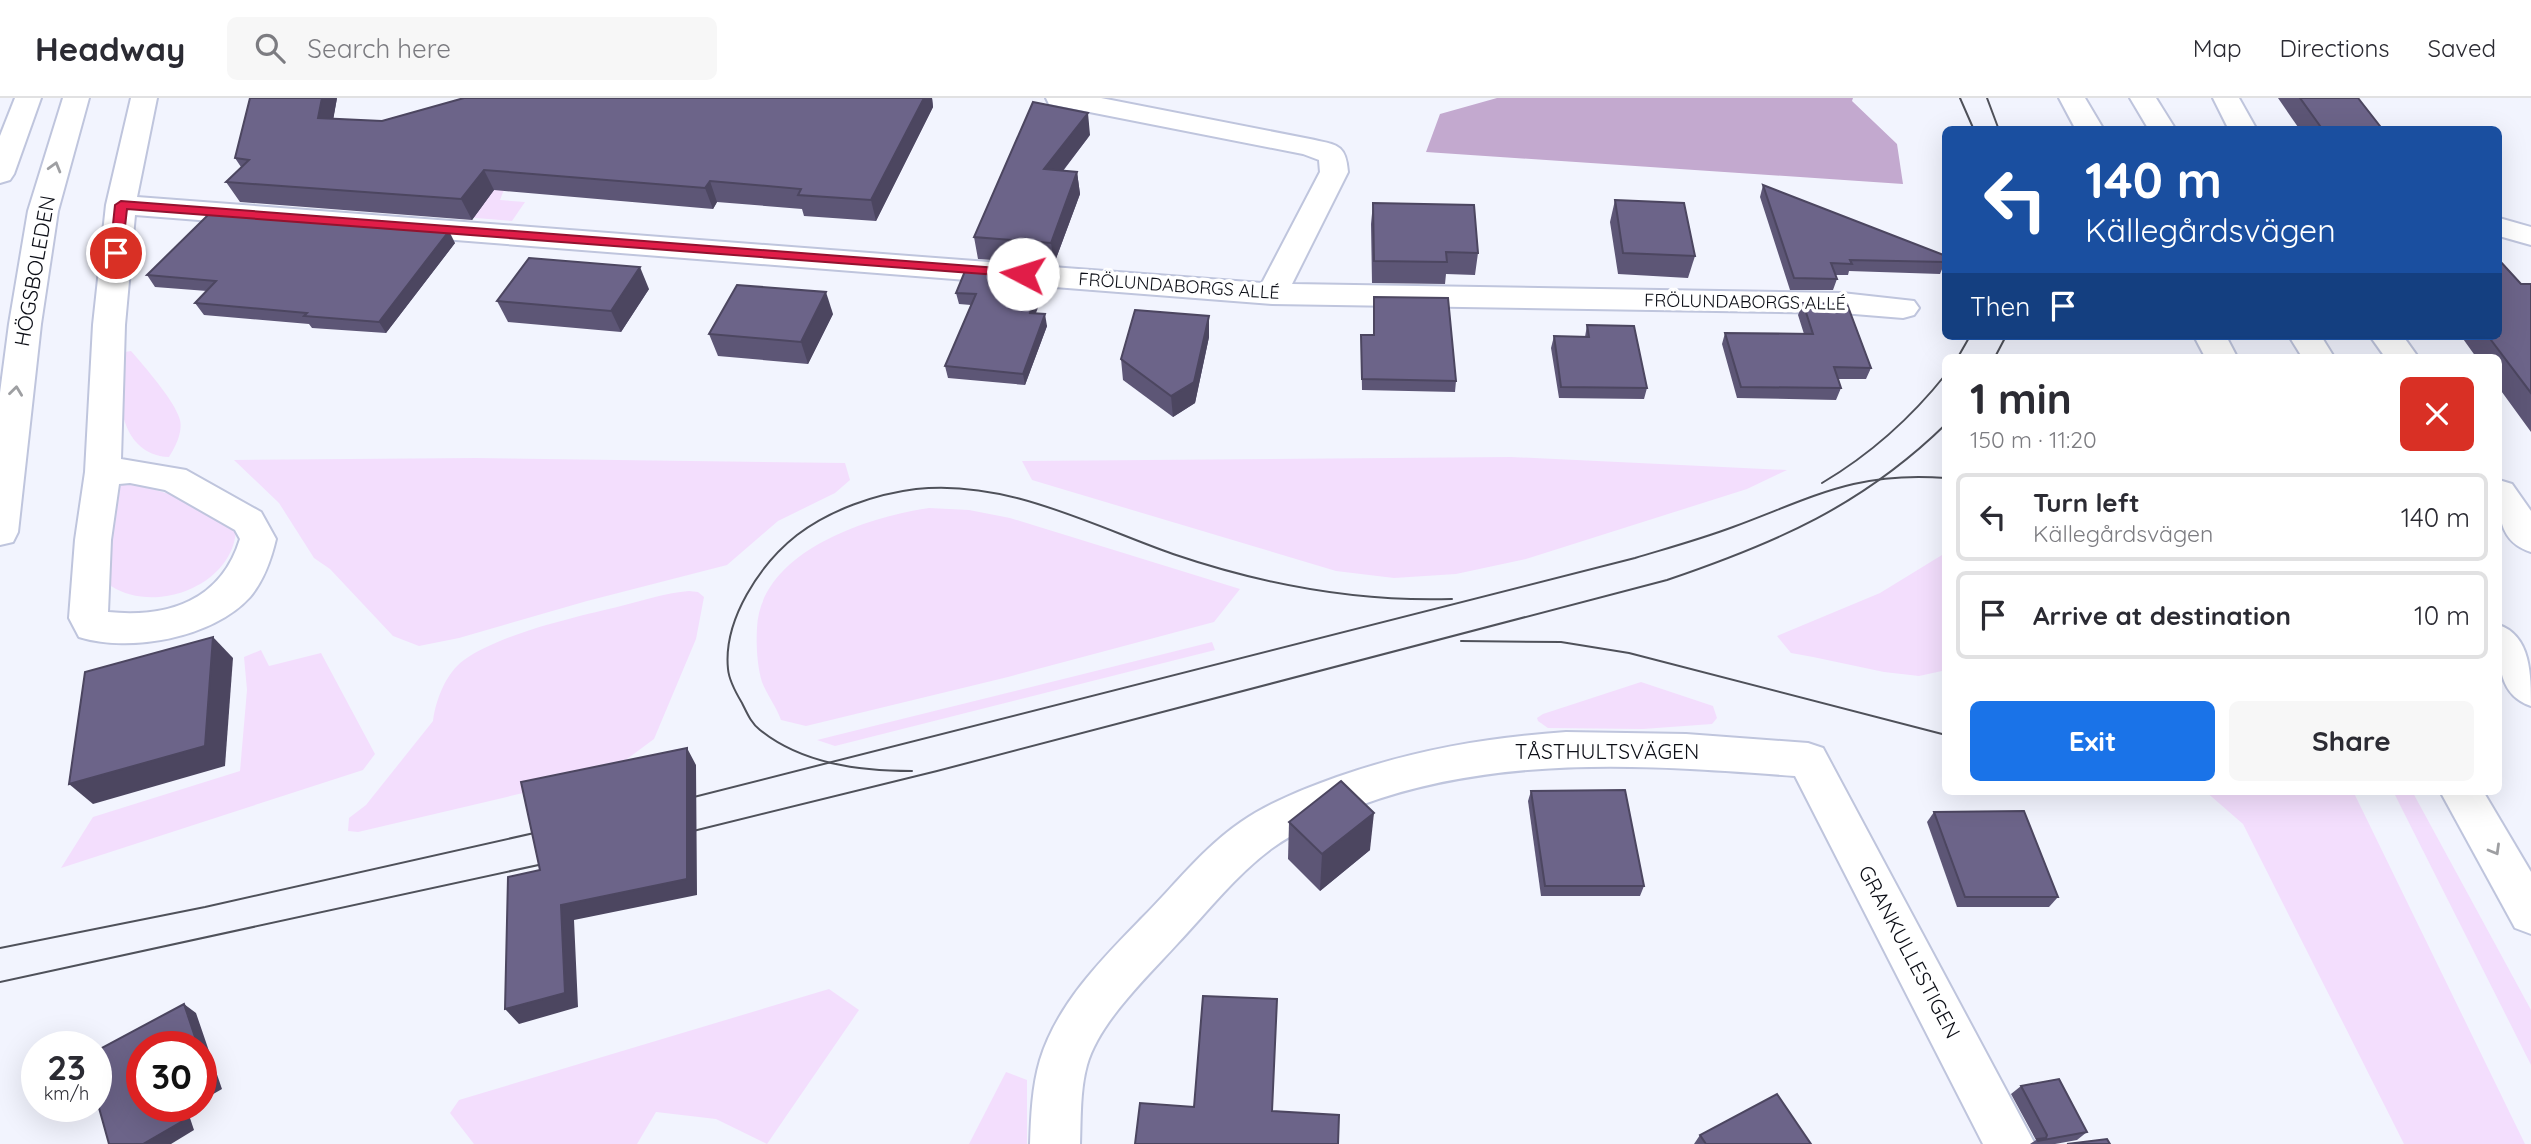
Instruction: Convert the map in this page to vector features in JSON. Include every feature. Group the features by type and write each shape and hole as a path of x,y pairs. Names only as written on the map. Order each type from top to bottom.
{"street":[{"path":"0,174 28,98"},
{"name":"HÖGSBOLEDEN","path":"0,532 25,324 43,211 76,98"},
{"path":"103,472 130,471 174,479 248,521 258,539 253,562 240,581 192,617 169,625 127,629 93,626 88,618 93,540 103,472 109,324 121,205 144,98"},
{"path":"1059,98 1310,147 1333,155 1334,172 1272,295"},
{"path":"2072,98 2088,126"},
{"path":"2143,98 2160,126"},
{"path":"2226,98 2241,126"},
{"name":"FRÖLUNDABORGS ALLÉ","path":"121,205 1272,295 1842,303 1903,308"},
{"path":"2502,228 2531,236"},
{"path":"2389,340 2400,354"},
{"path":"2502,497 2531,538"},
{"path":"2502,645 2531,690"},
{"name":"TÅSTHULTSVÄGEN","path":"1055,1144 1056,1100 1064,1058 1094,1003 1129,962 1247,841 1295,813 1355,788 1439,762 1506,752 1573,748 1668,749 1808,760"},
{"name":"GRANKULLESTIGEN","path":"1808,760 2010,1144"},
{"path":"2463,795 2531,914"}],"shaded area":[{"path":"1497,98 1853,98 1852,101 1897,144 1903,184 1426,152 1440,114"},
{"path":"474,187 505,187 500,200 525,202 512,221 451,216"},
{"path":"131,351 166,394 180,420 179,435 169,457 152,453 139,445 124,418 120,384 125,352"},
{"path":"1511,457 1787,470 1747,489 1526,559 1456,574 1394,578 1336,571 1032,480 1022,461"},
{"path":"476,458 845,463 850,480 835,493 778,521 727,565 459,638 419,646 393,636 330,569 314,558 279,503 234,460"},
{"path":"128,482 217,508 236,530 232,549 222,566 207,580 170,596 129,594 111,586 109,575 113,488"},
{"path":"929,508 969,510 1010,518 1240,589 1214,622 1008,677 806,726 781,720 762,682 757,648 757,628 763,601 776,578 796,559 848,530 876,520"},
{"path":"1942,555 1942,671 1919,676 1884,672 1791,653 1777,636 1880,593"},
{"path":"698,592 704,597 696,639 654,739 608,773 358,832 348,831 349,818 366,805 433,721 443,687 452,672 464,660 498,642 540,627 655,597"},
{"path":"1212,642 1215,650 835,746 817,740"},
{"path":"261,650 269,666 321,653 375,754 363,770 61,868 93,817 240,771 247,690 244,657"},
{"path":"1641,682 1713,706 1717,718 1712,724 1643,729 1548,728 1538,721 1537,718 1543,714"},
{"path":"2210,795 2355,795 2525,1144 2404,1144 2243,824"},
{"path":"2395,795 2414,795 2531,1010 2531,1065"},
{"path":"829,989 859,1010 767,1144 716,1119 656,1112 637,1144 474,1144 450,1113 459,1100"},
{"path":"1006,1072 1027,1080 1027,1144 969,1144"}],"building":[{"path":"250,98 322,98 318,118 382,121 464,98 924,98 871,200 798,195 801,189 710,181 705,188 484,170 461,199 226,182 249,160 235,158"},
{"path":"2300,98 2358,98 2380,126 2320,126"},
{"path":"1033,102 1088,113 1044,169 1077,172 1051,243 974,237"},
{"path":"1763,185 1942,254 1942,262 1850,260 1852,264 1831,263 1837,279 1794,278"},
{"path":"1615,200 1684,203 1695,256 1623,253"},
{"path":"1373,203 1474,205 1478,253 1446,252 1447,262 1374,261"},
{"path":"210,213 449,231 379,322 195,303 216,281 147,275"},
{"path":"529,258 640,267 611,311 497,301"},
{"path":"2502,263 2521,284 2531,284 2531,393 2491,340 2502,340"},
{"path":"965,271 1043,277 1030,313 1045,314 1023,374 945,366 976,294 956,293"},
{"path":"737,285 826,292 801,342 709,334"},
{"path":"1374,297 1448,298 1456,381 1362,379 1361,335 1374,335"},
{"path":"1803,303 1847,304 1871,368 1834,367 1841,388 1741,387 1725,333 1813,334"},
{"path":"1135,310 1209,316 1194,382 1171,396 1121,359"},
{"path":"1587,325 1634,326 1647,388 1561,387 1554,336 1589,337"},
{"path":"213,637 205,746 69,784 85,672"},
{"path":"687,748 687,879 561,905 565,993 505,1009 508,877 540,870 521,782"},
{"path":"1341,781 1374,813 1322,854 1289,822"},
{"path":"1625,790 1644,886 1545,886 1531,791"},
{"path":"2024,811 2058,897 1965,897 1934,812"},
{"path":"1203,996 1277,999 1272,1111 1339,1115 1338,1144 1135,1144 1140,1103 1194,1107"},
{"path":"184,1004 193,1031 133,1031"},
{"path":"126,1035 126,1122 181,1122 143,1144 109,1144 103,1122 112,1122 112,1042"},
{"path":"2059,1079 2087,1132 2038,1141 2037,1139 2046,1138 2047,1135 2021,1086"},
{"path":"1777,1094 1811,1144 1706,1144 1700,1135"},
{"path":"2107,1139 2110,1144 2067,1144"}],"tram line":[{"path":"1960,98 1972,126"},
{"path":"1987,98 1998,126"},
{"path":"1960,354 1968,340"},
{"path":"1997,354 2004,340"},
{"path":"1822,483 1889,434 1919,406 1942,379"},
{"path":"1880,479 1942,428"},
{"path":"1880,479 1942,478"},
{"path":"677,835 937,771 1667,580 1781,536 1850,500 1880,479"},
{"path":"830,762 1635,558 1721,531 1812,496 1880,479"},
{"path":"830,762 794,751 760,730 733,687 728,650 731,631 747,594 783,547 824,518 869,499 916,489 983,491 1048,507 1173,554 1241,575 1311,589 1381,598 1452,599"},
{"path":"1461,641 1561,642 1629,653 1942,734"},
{"path":"678,801 830,762"},
{"path":"830,762 852,767 912,771"},
{"path":"0,948 205,907 552,829"},
{"path":"0,982 557,861"}],"route":[{"path":"116,253 121,205 1023,274"}]}
